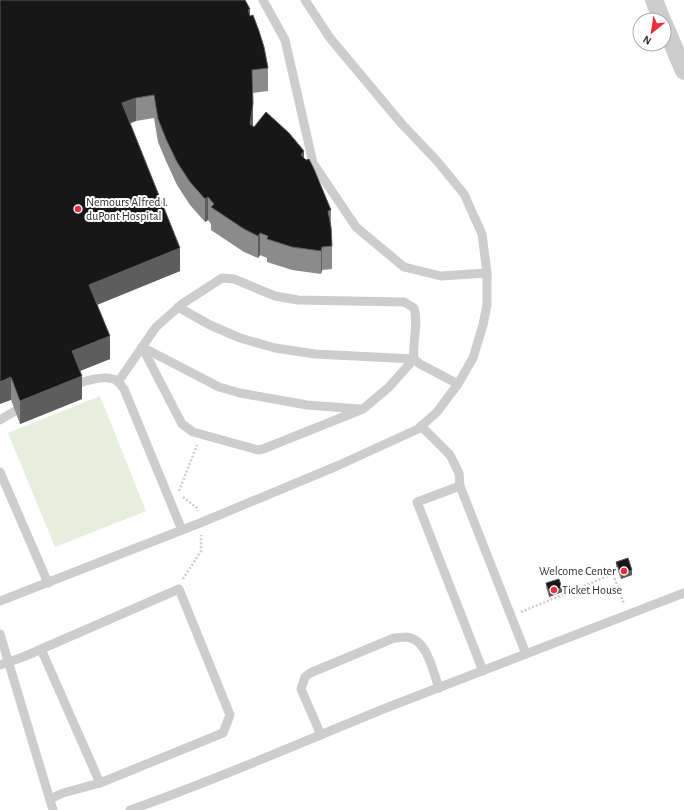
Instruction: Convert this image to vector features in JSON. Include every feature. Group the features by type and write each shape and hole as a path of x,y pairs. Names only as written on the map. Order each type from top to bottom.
{"street":[{"path":"654,0 659,12"},
{"path":"672,43 684,71"}],"lane":[{"path":"0,601 182,530 337,466 418,429 437,412 458,384 474,358 487,305 487,273 482,234 464,194 401,123 330,38 305,0"},
{"path":"264,1 285,40 313,163 356,227 404,267 441,276 487,273"},
{"path":"118,382 142,347 156,328 178,307 222,278 234,279 275,296 298,300 404,302 414,308 416,314 413,349 414,359 389,387 363,409 258,450 193,432 182,424 142,347"},
{"path":"178,307 210,325 234,335 275,348 315,354 414,359 420,364 458,384"},
{"path":"142,347 219,387 240,393 306,405 363,409"},
{"path":"77,384 87,380 110,378 118,382 124,389 182,530"},
{"path":"0,420 15,411"},
{"path":"421,426 450,455 459,473 460,486 526,654"},
{"path":"0,472 48,583"},
{"path":"460,486 417,502 483,671"},
{"path":"4,664 179,589 230,715 223,733 100,783 64,793 50,799"},
{"path":"130,810 172,795 321,734 684,593"},
{"path":"0,634 4,664 53,810"},
{"path":"321,734 301,689 305,677 310,673 394,638 408,637 419,642 427,653 439,688"},
{"path":"42,649 100,783"}],"path":[{"path":"198,441 178,494 197,508 198,512"},
{"path":"179,589 201,551 201,530"},
{"path":"512,616 613,574 628,615"}],"green space":[{"path":"100,396 146,511 55,547 8,433"}],"building":[{"name":"Nemours Alfred I. duPont Hospital","path":"0,0 245,0 250,9 248,10 250,16 253,15 259,31 268,68 252,70 253,104 250,124 254,127 266,112 289,133 304,151 301,155 306,160 309,159 331,210 328,211 332,246 322,247 321,251 292,247 267,239 268,236 260,233 258,236 244,229 211,207 214,204 208,197 205,199 190,182 177,162 158,119 154,95 136,98 122,103 180,248 89,285 110,336 72,351 82,376 20,401 11,377 0,382"},
{"name":"Welcome Center","path":"628,558 632,570 621,575 616,562"},
{"path":"559,579 562,588 549,592 546,583"}],"place":[{"name":"Nemours Alfred I. duPont Hospital","path":"78,209"},
{"name":"Welcome Center","path":"624,571"},
{"name":"Ticket House","path":"554,590"}]}
